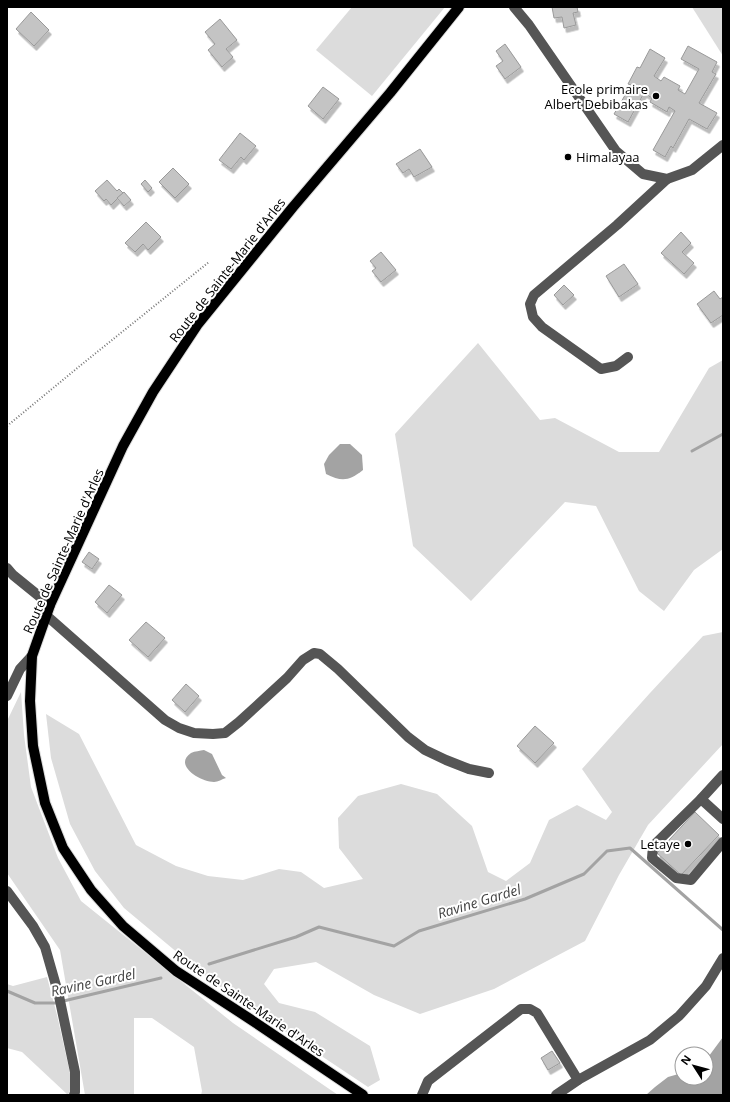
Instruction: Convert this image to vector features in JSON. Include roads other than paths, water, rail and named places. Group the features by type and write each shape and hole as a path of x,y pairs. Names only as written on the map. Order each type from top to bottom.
{"main road":[{"name":"Route de Sainte-Marie d'Arles","path":"363,1095 176,971 123,926 92,890 64,848 44,803 33,746 30,701 32,656 50,605 123,446 153,392 198,324 390,93 459,7"}],"street":[{"path":"514,7 529,25 616,150 643,174 667,179"},
{"path":"628,357 616,366 601,369 542,327 533,317 530,304 534,295 617,225 667,179 692,170 723,145"},
{"path":"7,568 13,575 50,605"},
{"path":"47,616 165,720 179,728 194,733 225,733 287,678 303,660 314,652 320,654 332,664 408,737 425,750 469,769 489,773"},
{"path":"7,696 20,669 32,656"},
{"path":"723,775 653,846 652,858 676,878 691,880 723,842"},
{"path":"701,799 723,819"},
{"path":"7,891 33,926 45,947 59,996 60,1008 75,1072 74,1095"},
{"path":"556,1095 578,1080 650,1040 679,1016 706,986 723,958"},
{"path":"422,1095 428,1081 521,1009 530,1009 537,1013 578,1080"}],"waterway":[{"path":"692,451 723,434"},
{"name":"Ravine Gardel","path":"209,964 296,937 319,927 394,946 419,931 525,899 584,874 607,851 630,848 723,930"},
{"name":"Ravine Gardel","path":"7,991 35,1003 55,1003 161,978"}],"place":[{"name":"Ecole primaire Albert Debibakas","path":"656,96"},
{"name":"Himalayaa","path":"568,157"},
{"name":"Letaye","path":"688,844"}]}
